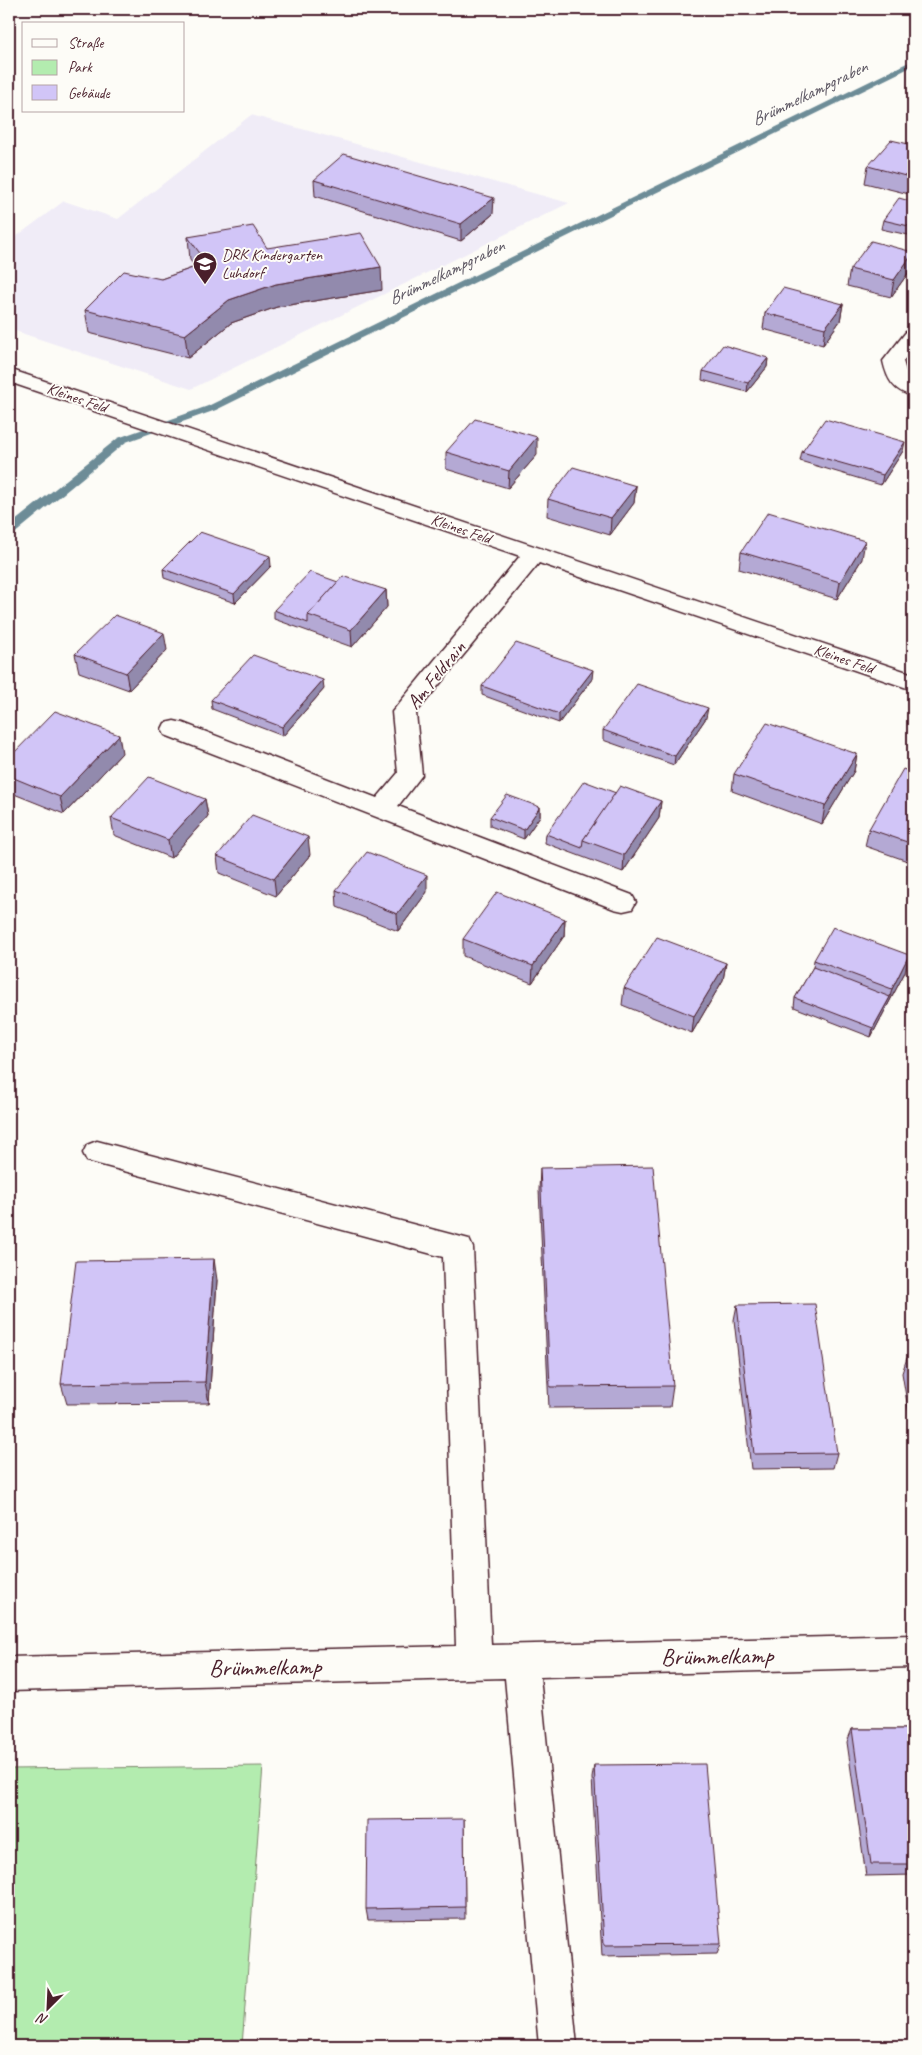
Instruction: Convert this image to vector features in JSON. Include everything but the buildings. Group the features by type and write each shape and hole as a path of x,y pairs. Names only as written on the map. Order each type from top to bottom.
{"street":[{"path":"913,336 893,360 896,378 913,390"},
{"name":"Kleines Feld","path":"9,375 913,682"},
{"name":"Am Feldrain","path":"381,809 410,775 404,712 535,553"},
{"path":"174,729 623,902"},
{"path":"97,1153 458,1248 474,1662"},
{"name":"Brümmelkamp","path":"9,1674 913,1651"},
{"path":"521,1661 558,2046"}],"shaded area":[{"name":"DRK Kindergarten Luhdorf","path":"251,115 569,203 191,389 9,329 9,242 64,201 118,219"}],"green space":[{"path":"263,1766 242,2046 9,2046 9,1769"}],"waterway":[{"name":"Brümmelkampgraben","path":"9,532 122,440 212,408 913,63"}],"place":[{"name":"DRK Kindergarten Luhdorf","path":"205,285"}]}
